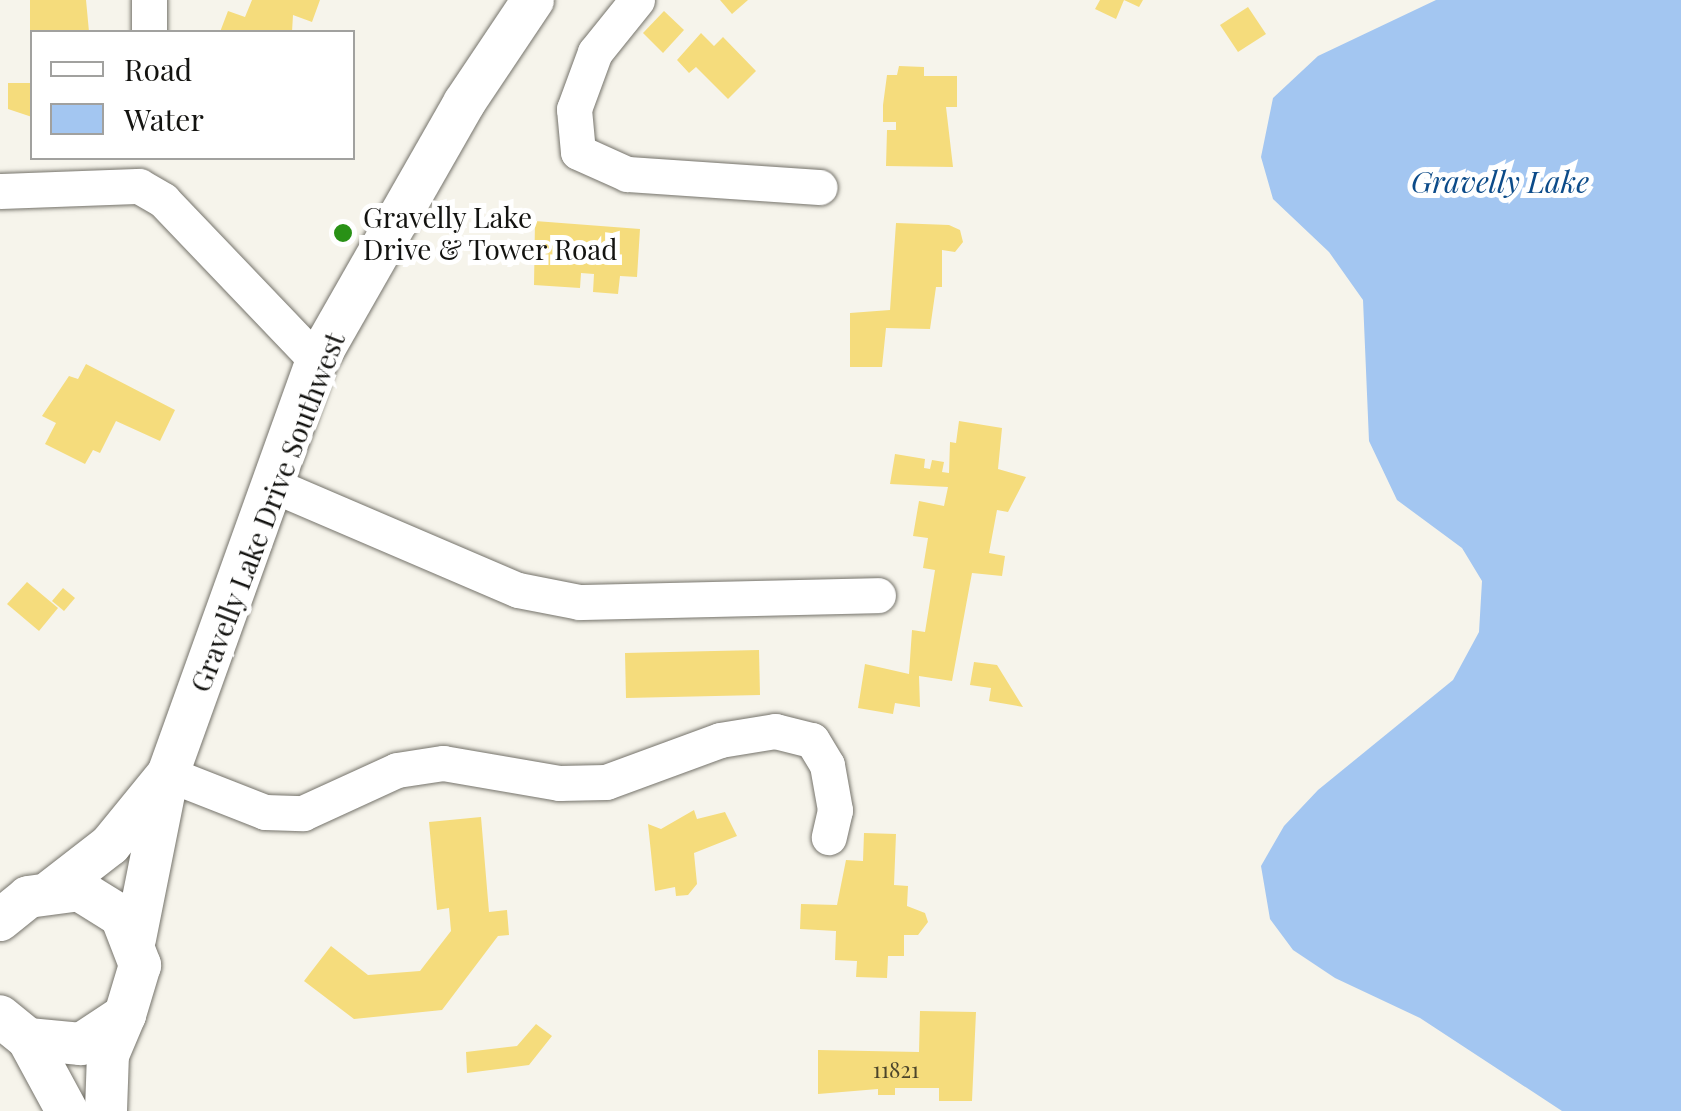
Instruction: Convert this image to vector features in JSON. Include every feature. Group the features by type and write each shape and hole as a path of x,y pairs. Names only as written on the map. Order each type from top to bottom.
{"main road":[{"name":"Gravelly Lake Drive Southwest","path":"125,1015 139,978 135,939 168,774 276,486 317,361 464,103 533,0"},
{"name":"Gravelly Lake Drive Southwest","path":"0,920 28,897 52,890 110,845 168,774"},
{"path":"52,890 80,890 100,899 135,939"},
{"path":"8,1026 81,1044 125,1015"},
{"path":"106,1111 108,1055 125,1015"},
{"path":"8,1026 66,1111"}],"street":[{"path":"148,30 149,0"},
{"path":"637,0 596,52 574,109 578,152 627,174 820,187"},
{"path":"0,190 143,172 163,200 317,361"},
{"path":"276,486 518,590 579,602 878,596"},
{"path":"168,774 265,812 304,813 397,770 443,763 559,784 606,782 720,740 775,732 812,740 827,765 834,810 828,836"}],"water":[{"name":"Gravelly Lake","path":"1436,0 1681,0 1681,1111 1562,1111 1420,1018 1335,978 1293,950 1270,919 1261,866 1284,826 1318,790 1453,680 1479,632 1482,581 1462,548 1397,500 1369,441 1363,300 1329,252 1273,199 1261,157 1273,98 1318,56"}],"building":[{"path":"30,0 86,0 89,30 30,30"},
{"path":"252,0 320,0 312,22 293,15 292,30 221,30 228,11 245,17"},
{"path":"720,0 748,0 732,14"},
{"path":"1100,0 1124,0 1116,19 1095,9"},
{"path":"1124,0 1143,0 1139,7"},
{"path":"1248,7 1266,34 1238,52 1220,25"},
{"path":"664,11 684,30 663,53 643,33"},
{"path":"701,33 714,46 723,37 756,71 728,99 696,67 689,73 677,60"},
{"path":"899,66 924,67 924,76 957,76 957,107 946,107 953,167 886,166 887,130 896,130 896,122 883,122 883,105 887,75 897,75"},
{"path":"8,83 30,83 30,116 8,109"},
{"path":"535,221 640,229 637,277 620,276 618,294 593,292 594,274 581,273 580,288 534,285"},
{"path":"896,223 949,225 960,230 963,242 955,252 942,250 942,287 936,287 930,329 886,328 882,367 850,367 850,313 890,310"},
{"path":"86,364 175,410 160,441 116,421 100,453 93,450 85,464 45,444 56,423 42,416 69,376 78,379"},
{"path":"959,421 1002,428 998,469 1026,477 1008,512 997,510 989,553 1005,556 1002,576 972,573 952,681 919,676 920,707 895,703 893,714 858,708 865,664 909,674 912,630 925,632 935,570 923,568 928,538 913,536 919,501 944,506 948,487 890,484 895,454 925,459 924,468 930,469 932,460 944,462 942,472 949,473 950,442 956,443"},
{"path":"27,582 58,608 39,631 7,604"},
{"path":"63,588 75,598 64,611 52,601"},
{"path":"759,650 760,695 626,698 625,653"},
{"path":"974,662 997,665 1023,707 989,701 991,688 970,685"},
{"path":"694,810 697,819 725,812 737,836 694,853 697,884 688,895 676,896 675,887 655,891 648,824 661,829"},
{"path":"481,817 489,912 507,910 509,935 498,936 442,1010 354,1019 304,981 331,946 368,975 420,971 451,931 449,908 437,910 429,822"},
{"path":"864,833 896,834 894,885 908,886 907,906 925,913 928,922 918,935 904,935 904,956 888,956 887,978 856,977 857,961 835,960 836,931 800,929 801,904 837,905 846,860 863,861"},
{"path":"920,1011 976,1012 972,1101 939,1101 939,1088 895,1088 895,1095 878,1095 878,1089 818,1094 818,1050 919,1052"},
{"path":"536,1024 552,1036 529,1065 467,1073 466,1052 517,1046"}],"place":[{"name":"Gravelly Lake Drive & Tower Road","path":"343,233"}]}
